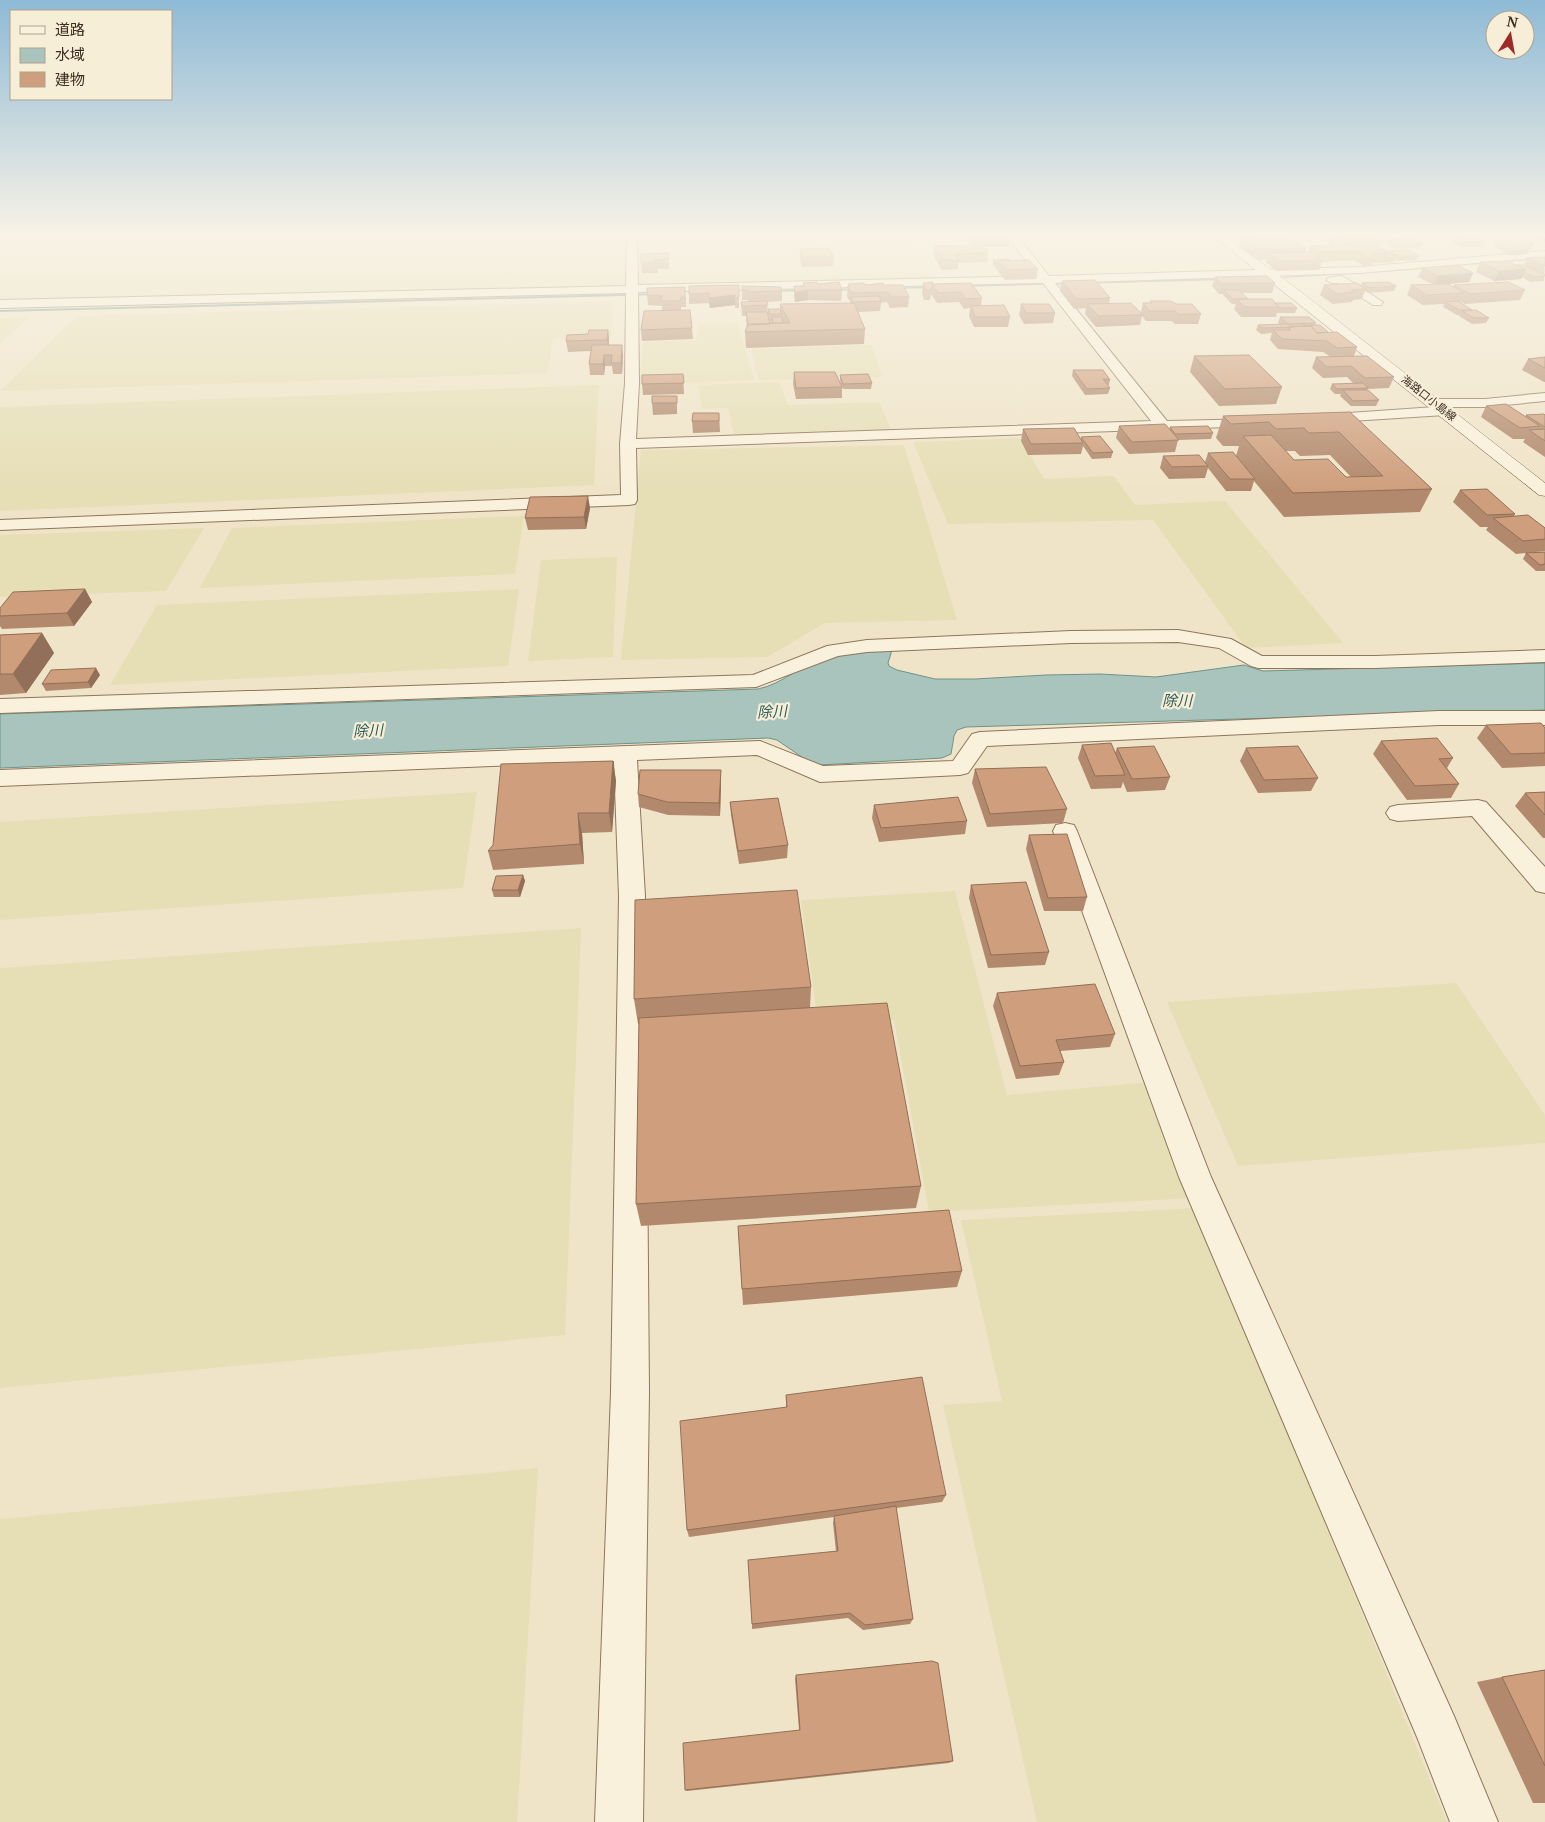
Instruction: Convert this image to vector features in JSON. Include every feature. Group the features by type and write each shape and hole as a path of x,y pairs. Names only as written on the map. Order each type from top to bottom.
{"main road":[{"name":"海路口小島線","path":"1328,320 1545,490"}],"street":[{"path":"0,525 629,500 628,444 632,383 632,320"},
{"path":"1079,320 1163,426"},
{"path":"1310,420 1545,397"},
{"path":"628,444 1270,421"},
{"path":"0,706 756,681 834,650 867,646 1071,637 1178,636 1224,643 1258,662 1375,662 1545,656"},
{"path":"0,778 760,748 820,774 960,768 980,739 1439,718 1545,718"},
{"path":"619,1822 630,1392 632,896 625,754"},
{"path":"1398,813 1478,808 1545,884"},
{"path":"1064,831 1195,1177 1438,1732 1474,1822"}],"shaded area":[{"path":"0,320 27,320 0,344"},
{"path":"73,320 612,320 611,338 553,339 547,373 0,391"},
{"path":"738,323 754,380 640,384 643,342 696,340 699,324"},
{"path":"872,345 882,377 759,380 751,349"},
{"path":"779,382 788,405 879,402 892,432 735,438 728,408 702,409 698,385"},
{"path":"599,385 594,485 0,511 0,407"},
{"path":"1020,438 1044,479 1114,476 1135,505 1225,501 1343,643 1246,648 1153,520 948,524 913,442"},
{"path":"904,445 957,620 825,623 767,657 621,660 641,450"},
{"path":"524,516 515,574 200,588 232,528"},
{"path":"204,528 166,591 0,597 0,535"},
{"path":"617,557 613,657 528,661 541,560"},
{"path":"519,589 508,666 110,685 157,605"},
{"path":"477,792 463,888 0,920 0,822"},
{"path":"955,891 1007,1095 1150,1082 1193,1198 929,1212 894,1020 818,1022 801,900"},
{"path":"581,928 565,1335 0,1388 0,968"},
{"path":"1456,983 1545,1115 1545,1143 1238,1166 1167,1002"},
{"path":"1197,1208 1447,1822 1037,1822 943,1405 1002,1401 961,1220"},
{"path":"538,1468 517,1822 0,1822 0,1519"}],"water":[{"name":"除川","path":"892,650 888,663 889,666 897,670 935,679 1100,674 1156,677 1244,665 1263,671 1545,663 1545,710 966,727 957,730 951,754 942,758 820,765 812,764 777,740 768,738 0,768 0,714 758,689 767,687 822,659 848,653"}],"building":[{"path":"643,320 691,320 692,328 641,330"},
{"path":"747,320 769,320 770,324 748,325"},
{"path":"773,320 782,320 782,323 773,323"},
{"path":"788,320 861,320 865,329 745,332 748,324 790,323"},
{"path":"1283,320 1313,320 1316,323 1288,324"},
{"path":"1288,324 1294,327 1262,328 1258,325"},
{"path":"1320,325 1328,332 1317,333 1311,326 1302,326"},
{"path":"1311,326 1317,333 1337,332 1357,347 1337,348 1327,341 1282,339 1273,330 1291,330 1288,327"},
{"path":"589,330 608,330 607,340 566,341 567,335 588,334"},
{"path":"592,345 622,345 621,363 611,363 612,355 604,355 603,364 589,364"},
{"path":"1249,355 1282,387 1225,389 1194,356"},
{"path":"1367,356 1394,377 1365,378 1351,366 1327,367 1316,357"},
{"path":"1545,357 1545,368 1528,359"},
{"path":"1073,370 1103,370 1110,380 1103,379 1110,388 1087,389"},
{"path":"794,372 835,372 842,387 796,388"},
{"path":"683,374 684,383 642,384 642,375"},
{"path":"868,374 872,383 843,384 840,375"},
{"path":"1363,383 1368,388 1337,389 1332,384"},
{"path":"1343,390 1368,390 1379,400 1353,401"},
{"path":"652,396 677,396 677,403 652,403"},
{"path":"1506,404 1540,426 1520,428 1486,406"},
{"path":"1350,412 1432,489 1293,493 1243,436 1271,435 1294,460 1328,459 1346,477 1383,476 1339,432 1309,433 1304,428 1276,429 1269,422 1231,424 1223,416"},
{"path":"693,413 719,413 719,421 692,421"},
{"path":"1544,414 1545,427 1526,415"},
{"path":"1165,424 1179,440 1132,442 1119,426"},
{"path":"1208,426 1213,433 1175,434 1170,427"},
{"path":"1074,428 1083,443 1031,444 1023,429"},
{"path":"1545,429 1545,441 1529,430"},
{"path":"1100,436 1113,452 1093,453 1081,437"},
{"path":"1233,452 1255,479 1230,479 1208,453"},
{"path":"1199,455 1208,466 1172,467 1163,456"},
{"path":"1487,489 1515,514 1487,515 1460,490"},
{"path":"588,496 584,517 525,518 530,497"},
{"path":"1528,515 1545,528 1545,539 1523,541 1493,518"},
{"path":"1545,552 1545,564 1540,565 1526,553"},
{"path":"85,589 67,613 0,616 0,608 13,592"},
{"path":"42,633 13,674 0,674 0,635"},
{"path":"96,668 88,682 42,684 51,670"},
{"path":"1541,723 1545,728 1545,753 1511,754 1486,725"},
{"path":"1437,738 1453,758 1439,759 1459,784 1415,786 1381,741"},
{"path":"1111,743 1125,775 1095,776 1082,745"},
{"path":"1154,746 1170,777 1132,779 1117,748"},
{"path":"1298,746 1318,778 1264,780 1246,748"},
{"path":"613,761 609,813 578,813 580,844 488,851 493,845 501,764"},
{"path":"1046,767 1067,809 990,814 975,769"},
{"path":"640,770 721,770 719,803 667,802 638,794"},
{"path":"1545,792 1545,815 1525,793"},
{"path":"958,797 967,821 881,828 874,805"},
{"path":"778,798 788,845 738,851 730,802"},
{"path":"1067,834 1087,897 1048,898 1029,835"},
{"path":"523,875 518,890 492,890 496,876"},
{"path":"1026,882 1049,952 991,955 971,885"},
{"path":"797,890 811,987 634,999 635,900"},
{"path":"1095,984 1115,1034 1056,1040 1064,1062 1020,1066 997,993"},
{"path":"887,1003 921,1186 636,1204 639,1018"},
{"path":"949,1210 962,1271 742,1289 738,1226"},
{"path":"922,1377 946,1495 687,1530 680,1421 787,1407 786,1395"},
{"path":"896,1506 913,1619 865,1625 850,1613 752,1624 748,1560 838,1551 834,1516"},
{"path":"932,1661 938,1663 953,1761 685,1790 683,1743 800,1730 796,1675"},
{"path":"1545,1670 1545,1766 1502,1677"}]}
